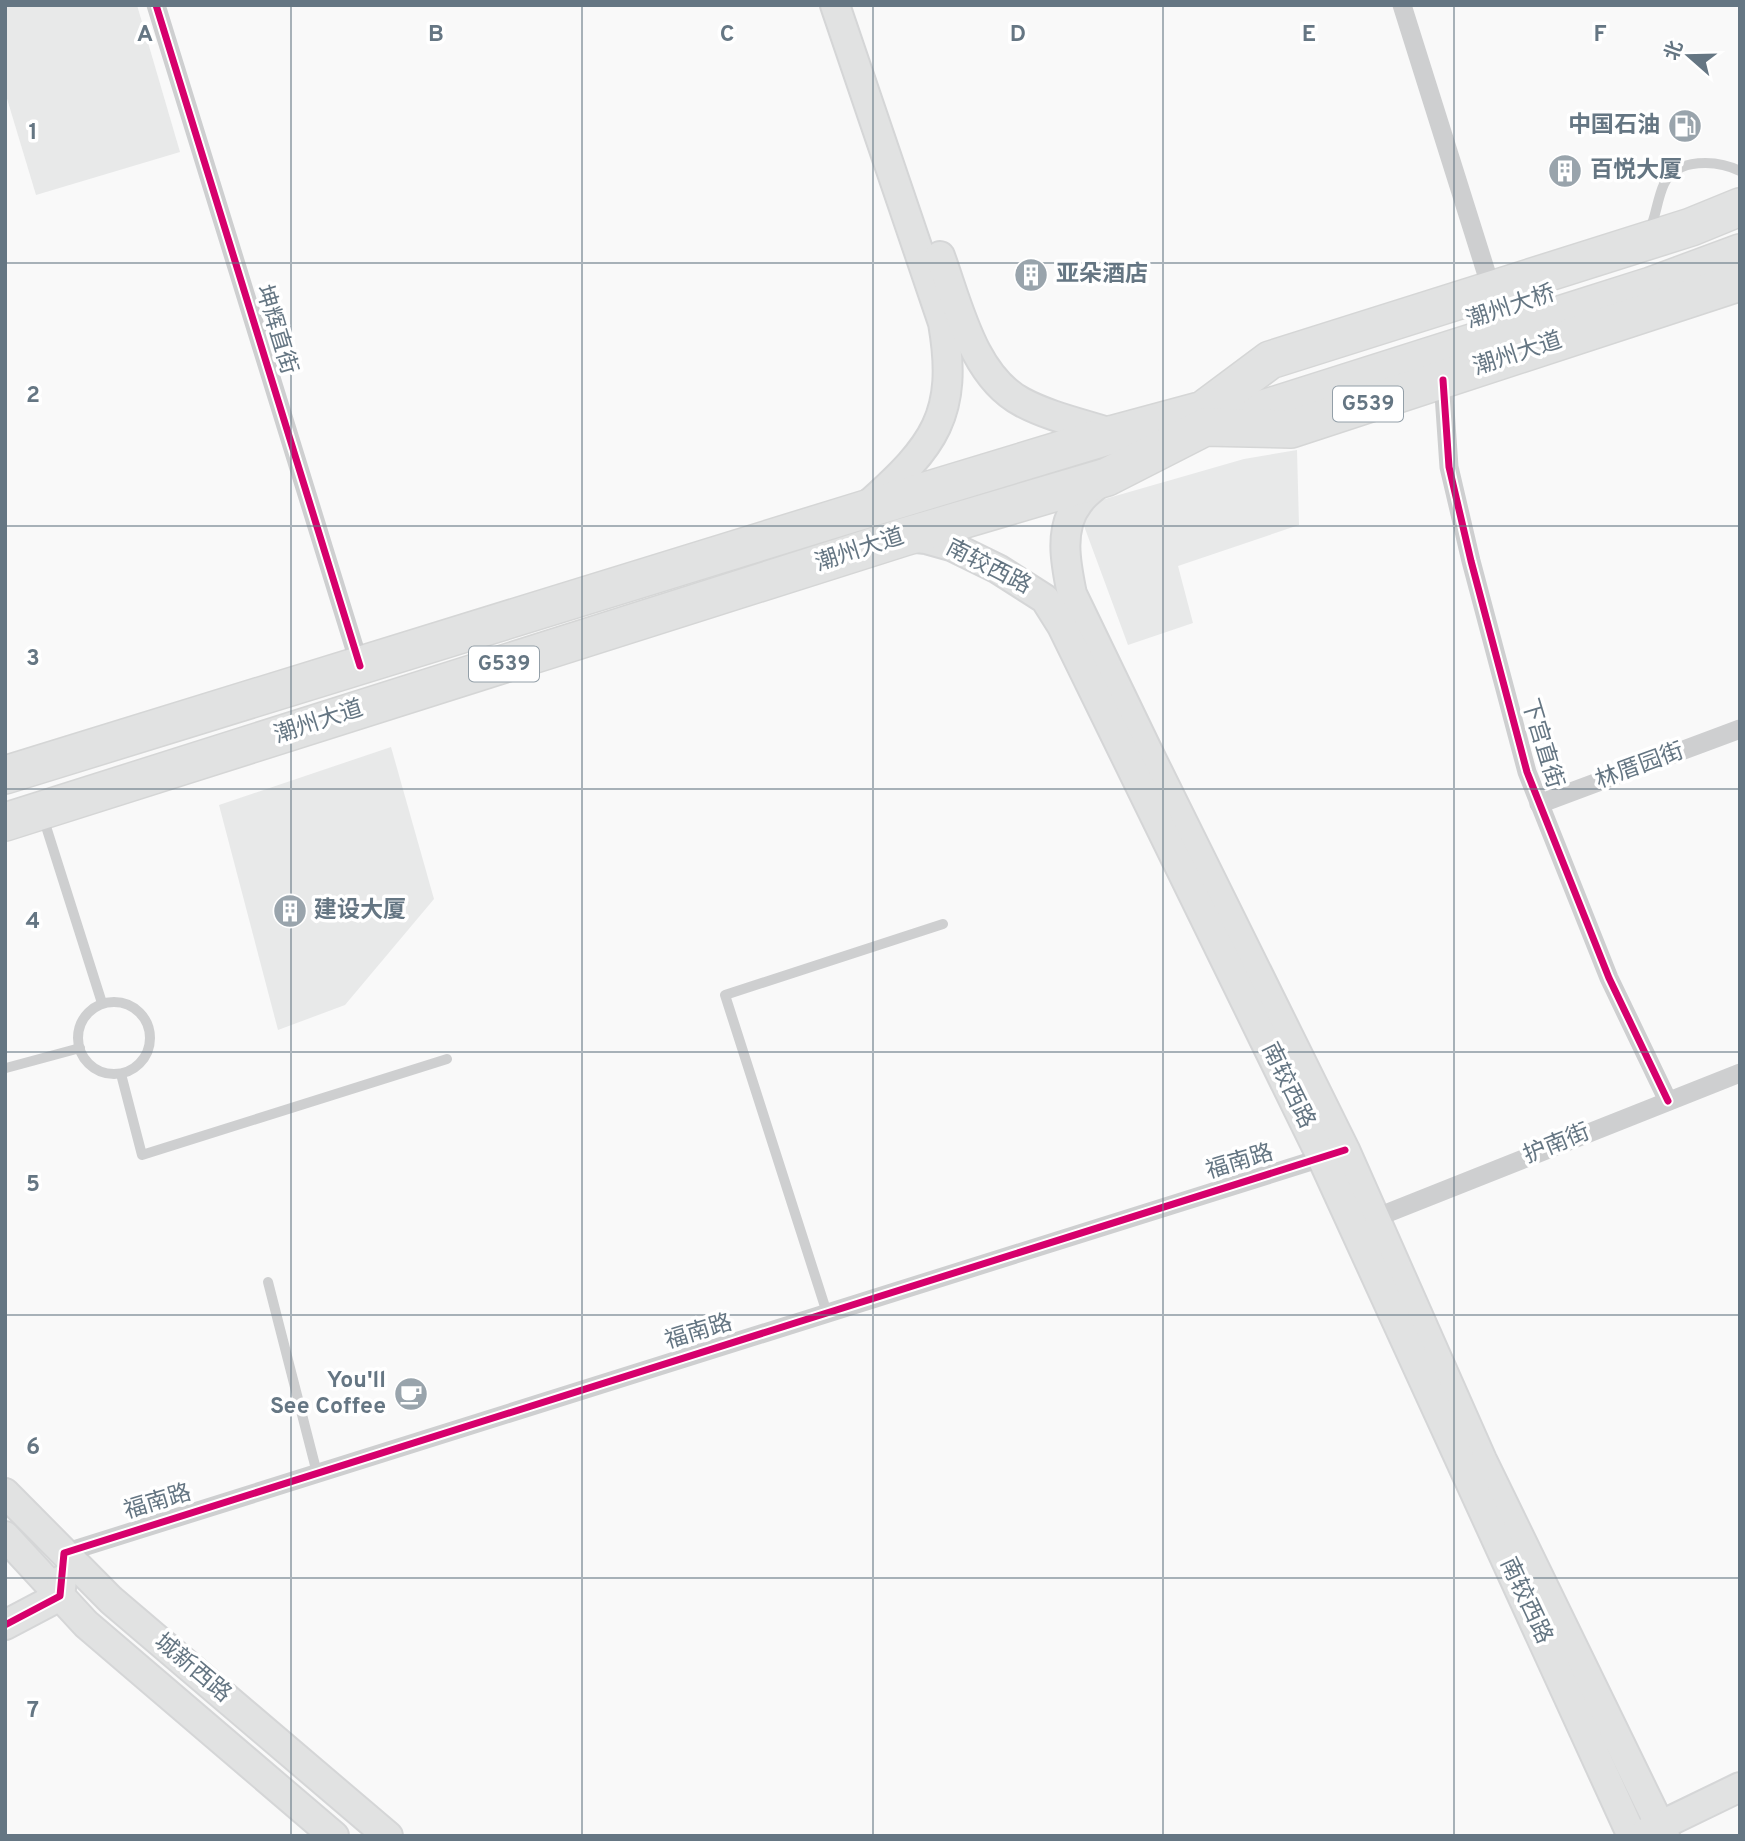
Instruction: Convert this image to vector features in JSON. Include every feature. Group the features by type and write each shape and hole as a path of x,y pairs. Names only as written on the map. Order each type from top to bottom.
{"highway":[{"name":"潮州大道","path":"5,822 904,537 1107,477 1204,419 1270,360 1691,228 1740,207"},
{"name":"潮州大桥","path":"1282,392 1740,231"},
{"name":"潮州大桥","path":"1282,392 1651,286 1740,253"},
{"name":"潮州大道","path":"5,775 1114,434 1204,419 1290,429 1726,287"},
{"path":"1204,419 1282,392"}],"main road":[{"path":"835,5 943,323 949,384 939,425 920,454 863,510"},
{"path":"854,5 886,107 962,318 982,365 1002,389 1023,403 1114,434"},
{"name":"南较西路","path":"1107,477 1079,501 1070,518 1065,540 1072,594 1158,773 1333,1154 1632,1836"},
{"name":"南较西路","path":"904,537 926,539 962,551 1006,574 1045,599 1068,638 1333,1154 1375,1218 1482,1460 1655,1833"},
{"name":"城新西路","path":"5,1493 111,1600 388,1836"},
{"name":"城新西路","path":"5,1536 86,1624 334,1836"},
{"path":"5,1625 60,1596 64,1553"},
{"path":"1655,1833 1740,1787"}],"street":[{"name":"坤辉直街","path":"156,5 360,666"},
{"path":"1402,5 1492,291"},
{"name":"下宫直街","path":"1443,380 1449,467 1527,772 1609,978 1668,1101"},
{"name":"林厝园街","path":"1539,804 1740,729"},
{"name":"护南街","path":"1375,1218 1740,1073"},
{"name":"福南路","path":"64,1553 1333,1154"}],"lane":[{"path":"1643,243 1652,225 1665,180 1678,169 1703,162 1722,163 1740,171"},
{"path":"41,811 102,1003"},
{"path":"828,1313 725,995 943,924"},
{"path":"102,1003 125,1003 144,1017 149,1028 150,1040 141,1062 121,1074 97,1070 88,1063 80,1048 79,1030 83,1019 102,1003"},
{"path":"6,1068 80,1048"},
{"path":"121,1074 142,1155 447,1059"},
{"path":"268,1282 317,1473"}],"shaded area":[{"path":"5,5 137,5 180,152 36,195 5,92"},
{"path":"1297,450 1299,525 1178,566 1193,623 1128,645 1077,507 1244,459"},
{"name":"建设大厦","path":"391,747 434,899 345,1005 278,1030 219,805"}],"cycle path":[{"path":"156,5 360,666"},
{"path":"1443,380 1449,467 1527,772 1609,978 1668,1101"},
{"path":"5,1625 60,1596 64,1553 1345,1150"}],"place":[{"name":"中国石油","path":"1685,126"},
{"name":"百悦大厦","path":"1565,171"},
{"name":"亚朵酒店","path":"1031,275"},
{"name":"建设大厦","path":"290,911"},
{"name":"You'll See Coffee","path":"411,1394"}]}
